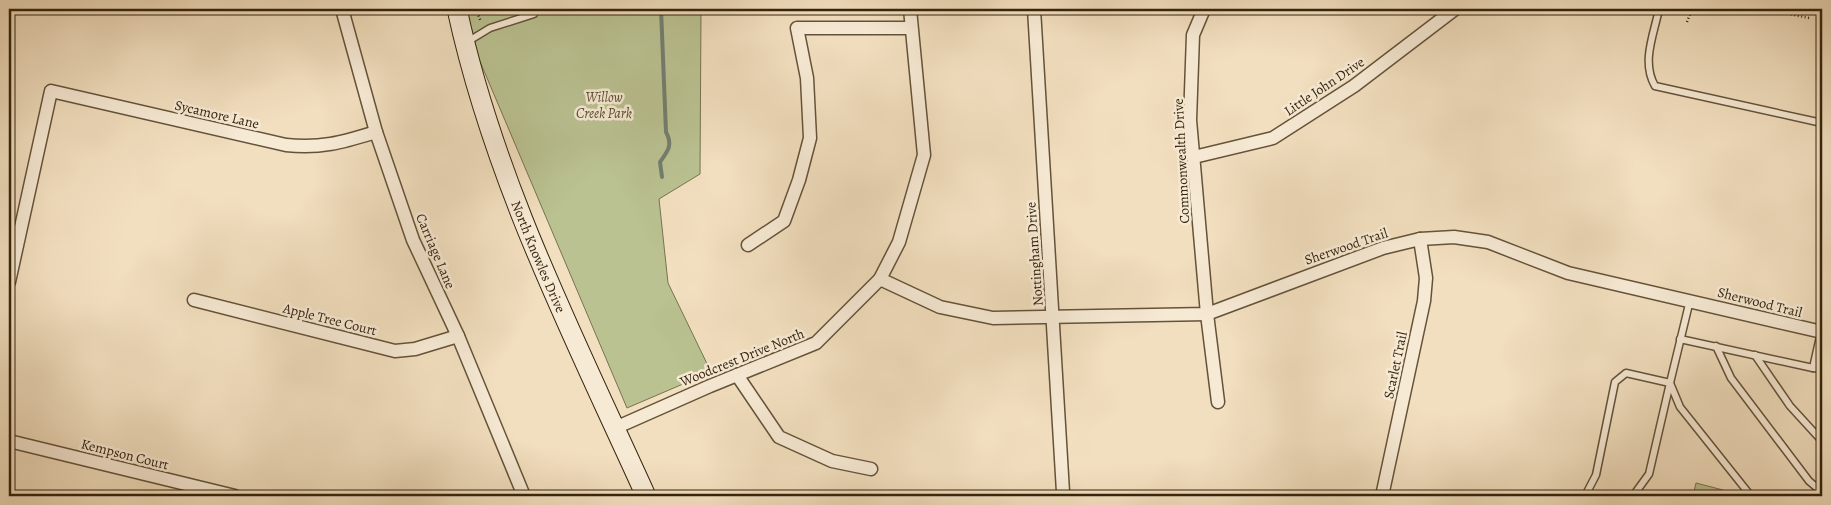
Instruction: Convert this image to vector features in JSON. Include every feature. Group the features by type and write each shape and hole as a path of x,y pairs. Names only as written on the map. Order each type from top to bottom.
{"street":[{"name":"Carriage Lane","path":"342,9 376,132 413,240 458,336 524,496"},
{"name":"North Knowles Drive","path":"457,9 464,43 511,193 542,268 646,496"},
{"name":"Woodcrest Drive North","path":"616,428 816,343 880,279 899,242 924,155 910,9"},
{"name":"Nottingham Drive","path":"1034,9 1063,492 1065,496"},
{"name":"Commonwealth Drive","path":"1204,9 1193,35 1190,120 1207,314 1218,402"},
{"name":"Little John Drive","path":"1194,157 1273,138 1354,86 1455,9"},
{"path":"748,245 784,221 799,180 810,138 807,78 796,28 911,28"},
{"name":"Sycamore Lane","path":"9,282 51,91 286,146 309,148 330,146 376,132"},
{"name":"Sherwood Trail","path":"880,279 940,307 993,318 1207,314 1383,248 1420,239 1454,237 1488,242 1568,273 1822,332"},
{"name":"Scarlet Trail","path":"1382,496 1424,301 1426,278 1420,239"},
{"name":"Apple Tree Court","path":"194,300 395,352 415,349 458,336"},
{"path":"737,375 779,437 832,461 871,469"},
{"name":"Kempson Court","path":"9,441 235,496"}],"lane":[{"path":"1659,9 1647,66 1648,76 1654,86 1822,123"},
{"path":"464,43 484,31 534,14"},
{"path":"1633,496 1649,474 1690,300"},
{"path":"1813,368 1822,332"},
{"path":"1680,339 1822,370"},
{"path":"1716,346 1731,378 1809,482 1822,492"},
{"path":"1755,355 1790,406 1822,442"},
{"path":"1585,496 1596,475 1615,382 1626,373 1670,383"},
{"path":"1670,383 1680,407 1751,496"}],"path":[{"path":"476,9 484,31"},
{"path":"1687,22 1692,9"},
{"path":"1790,9 1790,14 1808,18"}],"green space":[{"name":"Willow Creek Park","path":"465,9 701,9 700,174 659,199 668,283 711,372 627,408 476,52"},
{"path":"1696,483 1723,490 1729,496 1693,496"}],"waterway":[{"path":"661,9 666,132 669,141 667,151 660,162 662,177"}]}
